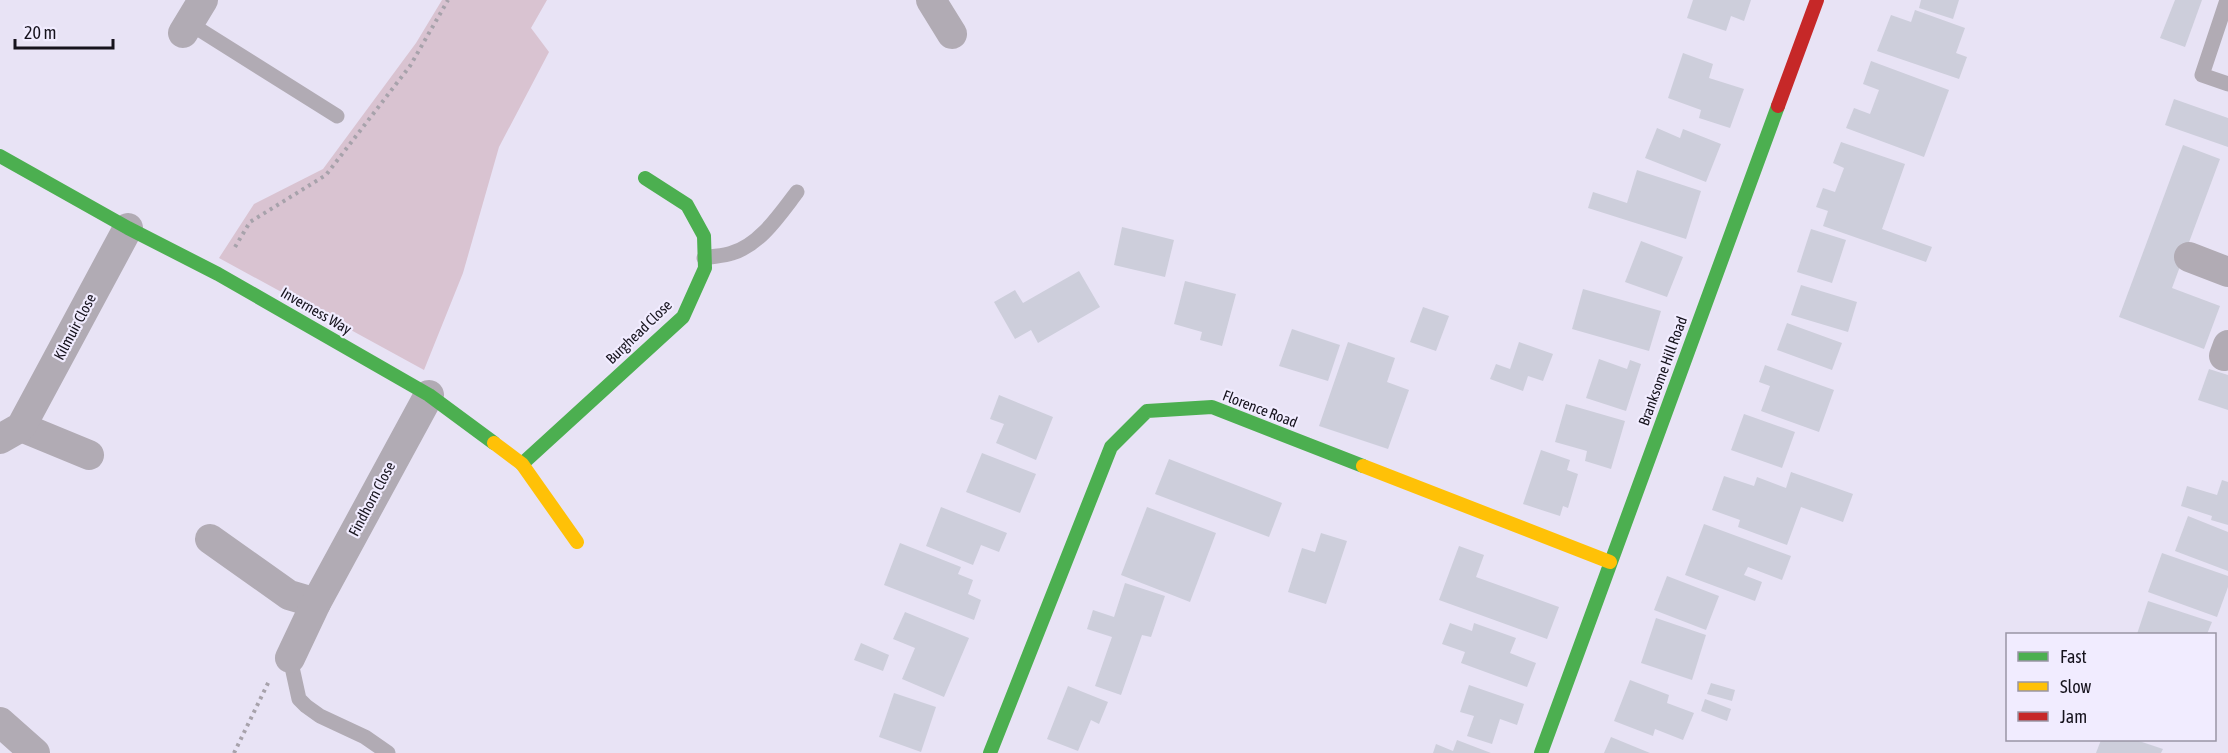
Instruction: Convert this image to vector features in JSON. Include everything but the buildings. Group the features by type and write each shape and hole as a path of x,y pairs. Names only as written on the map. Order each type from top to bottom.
{"street":[{"path":"931,0 952,34"},
{"name":"Branksome Hill Road","path":"1541,753 1817,0"},
{"name":"Inverness Way","path":"0,156 128,228 218,274 429,396 522,464 577,542"},
{"name":"Burghead Close","path":"522,464 683,317 705,268 704,236 687,205 645,178"},
{"name":"Kilmuir Close","path":"89,455 10,433 128,228"},
{"path":"2189,256 2228,272"},
{"name":"Findhorn Close","path":"290,658 316,603 429,396"},
{"name":"Florence Road","path":"990,753 1111,447 1147,411 1212,407 1610,562"},
{"path":"210,539 289,595 316,603"}],"lane":[{"path":"2227,0 2202,75 2228,84"},
{"path":"192,19 337,116"},
{"path":"704,258 734,253 755,239 777,218 797,192"},
{"path":"290,658 299,699 306,706 320,716 365,737 388,753"}],"path":[{"path":"218,274 250,222 326,175 410,66 448,0"},
{"path":"234,753 268,682 290,658"}],"shaded area":[{"path":"442,0 547,0 531,28 549,52 499,147 463,273 424,370 219,258 254,204 323,169 416,43"}],"traffic: fast":[{"path":"1541,753 1778,106"},
{"path":"0,156 128,228 218,274 429,395 494,443"},
{"path":"522,464 683,317 705,268 704,236 687,205 645,178"},
{"path":"990,753 1111,447 1147,411 1212,407 1363,466"}],"traffic: slow":[{"path":"494,443 522,464 577,542"},
{"path":"1363,466 1610,562"}],"traffic: jam":[{"path":"1778,106 1817,0"}]}
